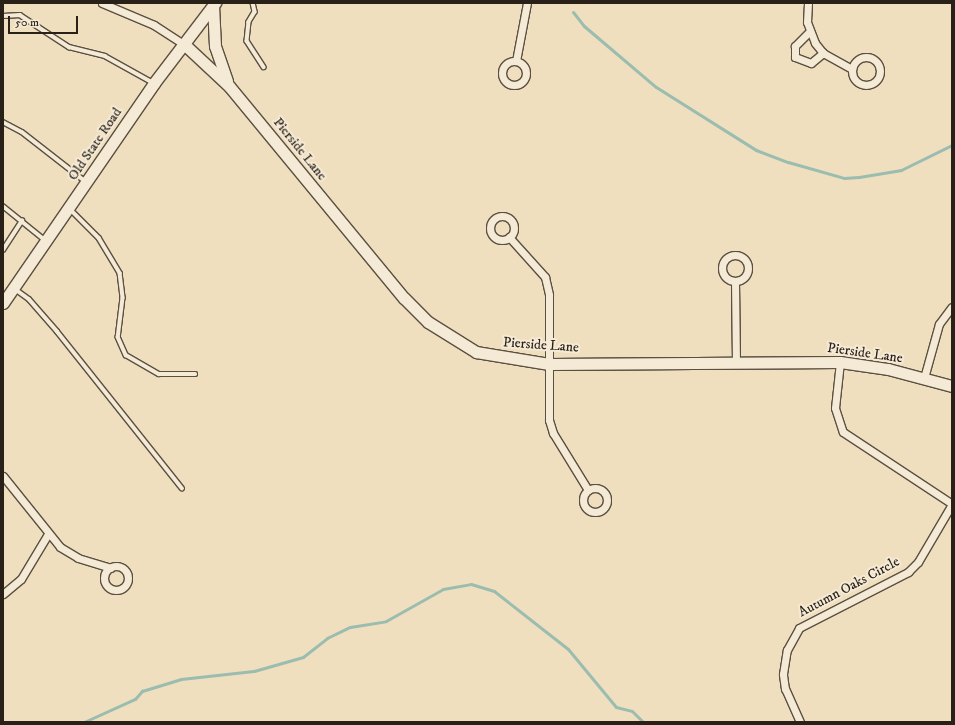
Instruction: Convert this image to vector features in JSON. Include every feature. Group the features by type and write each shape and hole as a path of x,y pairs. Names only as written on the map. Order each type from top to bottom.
{"street":[{"name":"Pierside Lane","path":"102,3 154,25 185,45 229,86 404,298 428,322 476,352 549,364 736,361 840,362 924,378 952,386"},
{"path":"516,61 527,3"},
{"path":"808,3 809,32 822,53 852,69"},
{"name":"Old State Road","path":"7,295 48,242 86,182 154,83 185,45 214,4"},
{"path":"214,4 215,46 229,86"},
{"path":"809,32 795,46 795,56 811,63 822,53"},
{"path":"509,237 545,277 549,295 549,420 553,433 588,490"},
{"path":"735,281 736,361"},
{"path":"924,378 939,324 952,307"},
{"path":"840,362 836,408 843,432 952,504"},
{"path":"3,476 48,534 69,554 110,568"},
{"name":"Autumn Oaks Circle","path":"800,722 785,689 783,674 787,650 799,628 908,572 918,562 952,504"},
{"path":"3,594 22,579 32,556 48,534"}],"lane":[{"path":"253,3 255,12 249,22 247,41 264,67"},
{"path":"3,16 20,15 68,47 105,56 154,83"},
{"path":"3,122 22,132 86,182"},
{"path":"3,206 48,242"},
{"path":"70,209 99,238 120,273 123,298 118,337 126,355 159,374 195,374"},
{"path":"3,250 22,221"},
{"path":"7,295 29,299 57,331 182,488"}],"waterway":[{"path":"573,12 584,26 656,87 756,150 788,162 844,178 859,177 901,170 952,145"},
{"path":"84,722 135,699 142,691 181,679 254,671 303,657 327,638 350,627 386,621 443,589 471,584 494,591 568,649 616,707 632,711 643,722"}]}
